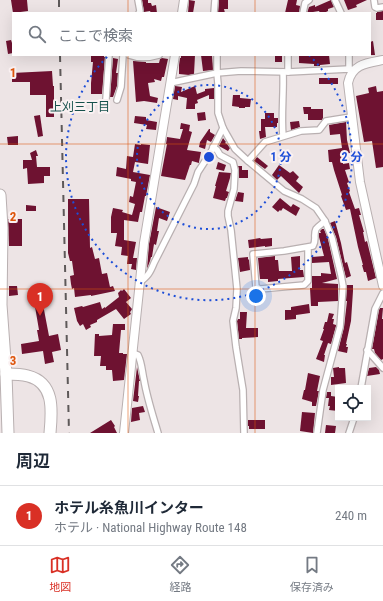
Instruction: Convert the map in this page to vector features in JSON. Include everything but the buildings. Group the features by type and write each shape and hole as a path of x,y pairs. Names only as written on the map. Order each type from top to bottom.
{"highway":[{"path":"0,195 2,228 1,305 6,374 8,433"},
{"path":"6,374 32,377 42,383 46,388 51,405 50,433"}],"street":[{"path":"138,0 139,12"},
{"path":"182,12 184,0"},
{"path":"214,12 216,0"},
{"path":"304,12 305,3 309,0"},
{"path":"335,0 341,12"},
{"path":"374,0 375,7 383,7"},
{"path":"106,99 109,56"},
{"path":"117,100 121,87 123,56"},
{"path":"131,56 136,58 150,58 156,56"},
{"path":"124,433 144,243 175,56"},
{"path":"217,56 218,113 223,128 236,149 284,192 302,199 316,208 325,221 332,238 341,275 342,286 340,327 323,390 317,433"},
{"path":"283,136 282,126 285,72 288,56"},
{"path":"349,56 351,70 348,83 360,182 383,281"},
{"path":"170,83 217,73 241,71 285,72 351,70 360,65 383,60"},
{"path":"248,161 266,142 301,131 318,130 326,121 351,117"},
{"path":"139,283 148,277 151,272 154,263 194,184 198,172 223,128"},
{"path":"213,147 217,150 220,156 233,162"},
{"path":"236,149 233,162 235,170 234,189 228,216 231,230 236,283 236,304 233,321 242,390 244,433"},
{"path":"308,248 308,281 304,285 260,289 256,287 253,254 308,248 315,243 316,229 325,221"},
{"path":"361,385 374,309 383,293"},
{"path":"367,350 383,368"},
{"path":"133,353 138,355 141,360 148,399 158,433"},
{"path":"349,433 353,421"}],"railway":[{"path":"59,0 59,12"},
{"path":"60,56 69,433"}],"place":[{"name":"ホテル糸魚川インター","path":"40,316"}],"district":[{"name":"上刈三丁目","path":"80,107"}]}
